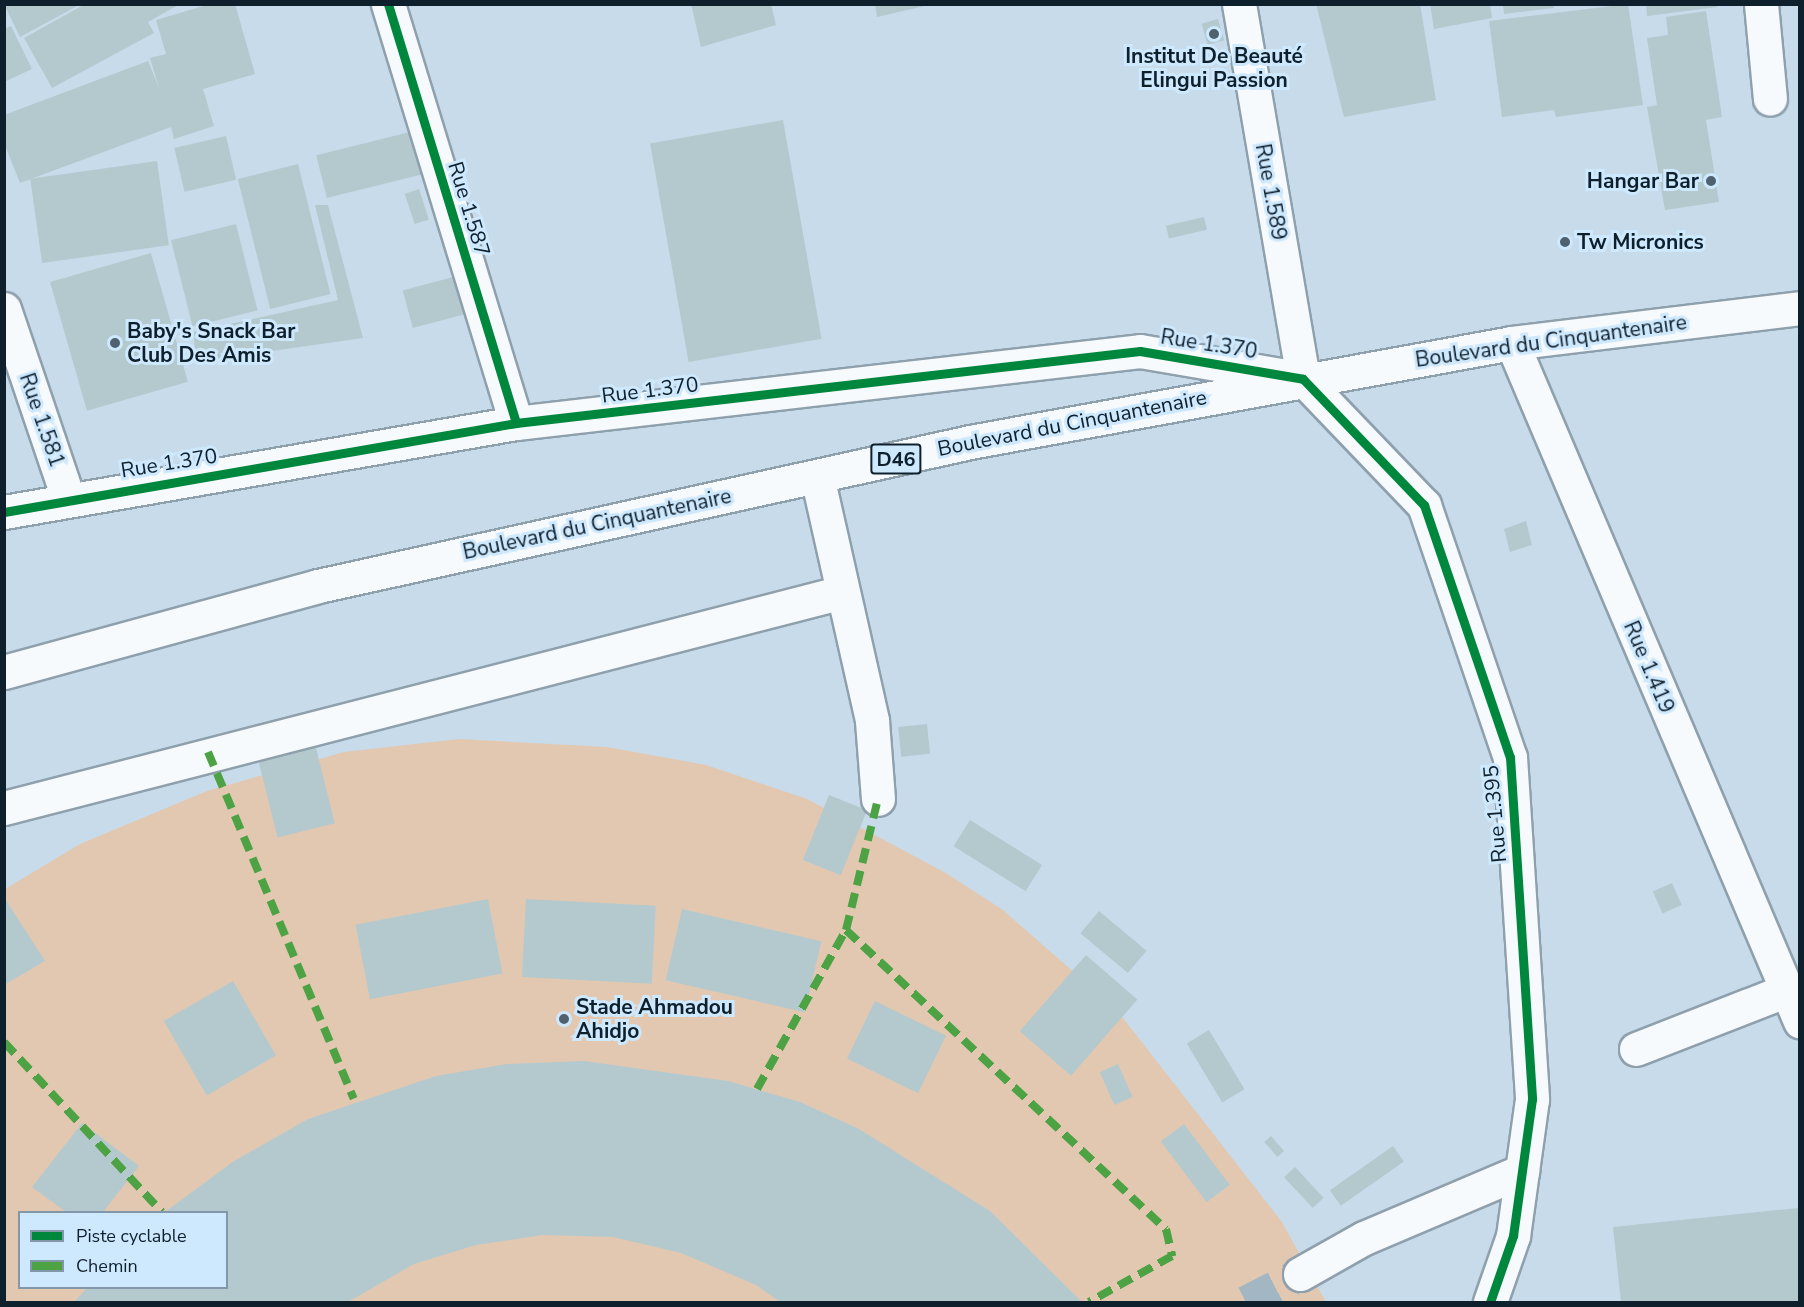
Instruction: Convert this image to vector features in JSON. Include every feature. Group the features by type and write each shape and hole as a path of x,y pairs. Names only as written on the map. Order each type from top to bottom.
{"street":[{"name":"Rue 1.587","path":"388,4 516,423"},
{"name":"Rue 1.589","path":"1239,4 1303,379"},
{"path":"1761,4 1770,99"},
{"name":"Boulevard du Cinquantenaire","path":"4,672 318,586 817,476 1303,379 1512,343 1800,308"},
{"name":"Rue 1.581","path":"4,309 68,498"},
{"name":"Rue 1.419","path":"1512,343 1800,1021"},
{"name":"Rue 1.370","path":"4,512 68,498 516,423 1140,351 1303,379"},
{"name":"Rue 1.395","path":"1303,379 1424,505 1510,757 1532,1099 1513,1236 1490,1302"},
{"path":"817,476 872,721 878,799"},
{"path":"4,808 843,592"},
{"path":"1636,1048 1786,990"},
{"path":"1299,1274 1364,1238 1522,1171"}],"shaded area":[{"name":"Stade Ahmadou Ahidjo","path":"459,739 607,747 706,765 807,799 946,873 1003,910 1116,1009 1282,1222 1326,1302 5,1302 5,889 80,844 207,791 344,752"}],"building":[{"path":"4,4 81,4 20,37"},
{"path":"85,4 180,4 148,22 154,33 52,88 24,38"},
{"path":"210,4 235,4 255,74 203,89 214,126 174,139 171,127 20,183 4,143 4,115 148,61 159,88 150,58 166,54 156,20"},
{"path":"691,4 771,4 776,25 701,47"},
{"path":"875,4 929,4 929,5 877,17"},
{"path":"1316,4 1420,4 1436,100 1344,117"},
{"path":"1430,4 1490,4 1492,18 1434,29"},
{"path":"1503,4 1554,4 1554,8 1504,14"},
{"path":"1628,4 1643,105 1556,117 1554,110 1502,117 1489,21"},
{"path":"1646,4 1717,4 1717,7 1647,16"},
{"path":"1706,11 1722,117 1706,120 1719,202 1665,210 1647,107 1657,105 1647,38 1668,35 1666,17"},
{"path":"1218,19 1224,40 1208,45 1202,24"},
{"path":"11,26 32,69 4,82 4,29"},
{"path":"783,120 822,339 689,362 650,143"},
{"path":"422,129 433,172 327,198 316,155"},
{"path":"226,136 236,180 184,192 174,148"},
{"path":"157,161 169,245 42,263 30,179"},
{"path":"298,164 330,294 270,309 238,179"},
{"path":"419,189 429,219 415,224 405,194"},
{"path":"315,205 328,205 363,338 195,362 194,332 338,300"},
{"path":"1204,217 1207,230 1169,238 1166,226"},
{"path":"236,224 258,310 193,327 171,240"},
{"path":"151,253 188,382 87,411 50,282"},
{"path":"479,270 489,308 413,328 403,290"},
{"path":"1526,521 1532,545 1510,552 1504,529"},
{"path":"927,724 930,754 901,757 898,727"},
{"path":"313,736 335,823 278,838 256,750"},
{"path":"829,795 867,810 841,875 803,860"},
{"path":"970,820 1042,865 1026,891 954,846"},
{"path":"1672,883 1682,905 1663,913 1653,892"},
{"path":"4,897 45,961 4,985"},
{"path":"488,899 503,974 370,999 355,925"},
{"path":"526,899 656,906 652,984 522,977"},
{"path":"682,909 821,941 805,1012 666,980"},
{"path":"1099,911 1146,951 1128,973 1080,933"},
{"path":"1086,955 1137,1000 1071,1076 1020,1031"},
{"path":"233,981 276,1055 207,1095 164,1021"},
{"path":"875,1001 946,1036 918,1093 847,1059"},
{"path":"1209,1030 1245,1089 1222,1103 1187,1043"},
{"path":"584,1061 728,1081 800,1102 859,1129 990,1211 1082,1302 780,1302 756,1285 681,1253 613,1237 543,1235 476,1245 414,1264 348,1302 74,1302 86,1289 228,1289 228,1211 166,1211 234,1161 308,1119 436,1076 507,1064"},
{"path":"1118,1064 1133,1097 1114,1105 1100,1072"},
{"path":"82,1123 139,1166 104,1211 65,1211 32,1187"},
{"path":"1184,1124 1230,1185 1207,1202 1161,1141"},
{"path":"1271,1136 1284,1151 1277,1157 1264,1142"},
{"path":"1393,1146 1404,1162 1341,1206 1330,1190"},
{"path":"1295,1167 1324,1198 1313,1208 1284,1177"},
{"path":"1798,1208 1800,1302 1621,1302 1613,1227"}],"tunnel":[{"path":"1246,1302 1300,1274"}],"marked path":[{"path":"208,752 354,1099"},
{"path":"757,1089 846,930 878,799"},
{"path":"846,930 1166,1229 1172,1256 1089,1302"},
{"path":"4,1042 161,1211"}],"cycle path":[{"path":"388,4 516,423"},
{"path":"4,512 516,423 1140,351 1303,379 1424,505 1510,757 1532,1099 1513,1236 1490,1302"}],"place":[{"name":"Institut De Beauté Elingui Passion","path":"1214,34"},
{"name":"Hangar Bar","path":"1711,181"},
{"name":"Tw Micronics","path":"1565,242"},
{"name":"Baby's Snack Bar Club Des Amis","path":"115,343"},
{"name":"Stade Ahmadou Ahidjo","path":"564,1019"}]}
